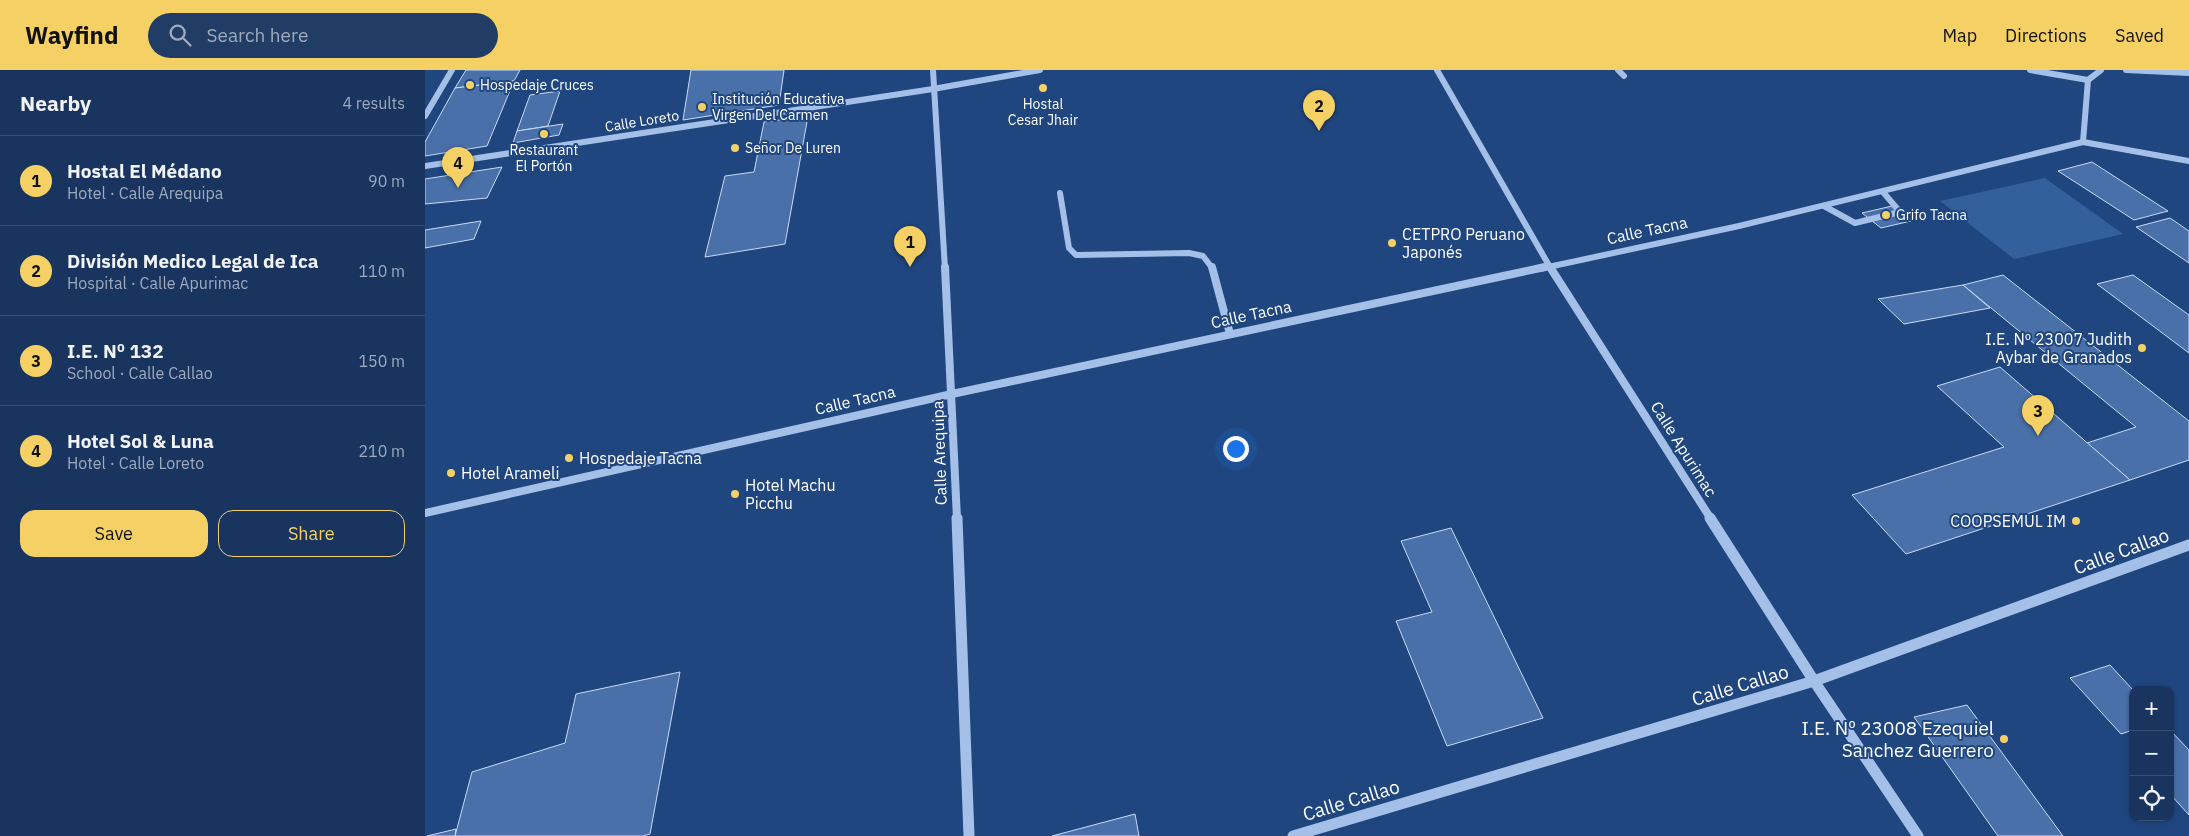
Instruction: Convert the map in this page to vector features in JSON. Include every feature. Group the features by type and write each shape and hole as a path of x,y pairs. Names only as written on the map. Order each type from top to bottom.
{"street":[{"path":"425,116 453,70"},
{"name":"Calle Arequipa","path":"933,70 952,394 969,836"},
{"name":"Calle Loreto","path":"425,166 933,89 1040,70"},
{"name":"Calle Apurimac","path":"1437,70 1549,266 1814,681 1918,836"},
{"path":"1618,70 1624,76"},
{"path":"2029,70 2087,80 2101,70"},
{"path":"2126,70 2189,73"},
{"path":"2087,80 2083,142 2189,161"},
{"name":"Calle Tacna","path":"425,513 952,394 1739,226 2083,142"},
{"path":"1824,206 1855,222 1900,212 1883,192"},
{"path":"1060,193 1069,248 1076,254 1189,253 1203,256 1212,266 1230,334"},
{"name":"Calle Callao","path":"1293,836 1814,681 2189,545"}],"shaded area":[{"path":"2045,178 2123,234 2014,259 1940,201"}],"building":[{"path":"466,70 520,70 514,81 455,88"},
{"path":"691,70 784,70 779,105 683,120"},
{"path":"514,81 487,146 425,156 425,142 455,88"},
{"path":"560,91 548,126 517,131 530,95"},
{"path":"808,116 785,244 705,257 725,176 754,172 764,122"},
{"path":"563,124 559,135 513,143 517,131"},
{"path":"2092,162 2168,211 2134,220 2058,171"},
{"path":"502,167 487,198 425,204 425,179"},
{"path":"1892,206 1911,221 1881,228 1862,213"},
{"path":"2170,218 2189,231 2189,263 2136,227"},
{"path":"481,221 474,239 425,248 425,230"},
{"path":"2003,275 2189,421 2189,460 2130,480 2087,443 2136,427 1963,285"},
{"path":"2133,275 2189,315 2189,353 2097,284"},
{"path":"1963,285 1990,308 1904,324 1878,299"},
{"path":"2000,367 2130,480 1906,554 1852,495 2004,447 1937,386"},
{"path":"1451,528 1543,718 1447,746 1396,621 1432,612 1401,541"},
{"path":"2110,665 2129,686 2129,731 2121,734 2070,678"},
{"path":"680,672 650,834 643,836 455,836 472,772 565,743 576,694"},
{"path":"1967,705 2063,836 1998,836 1914,717"},
{"path":"2174,734 2189,750 2189,815 2174,798"},
{"path":"1135,814 1139,836 1052,836"},
{"path":"456,829 455,836 427,836"}],"place":[{"name":"Hospedaje Cruces","path":"470,85"},
{"name":"Hostal Cesar Jhair","path":"1043,88"},
{"name":"Institución Educativa Virgen Del Carmen","path":"702,107"},
{"name":"División Medico Legal de Ica","path":"1319,131"},
{"name":"Restaurant El Portón","path":"544,134"},
{"name":"Señor De Luren","path":"735,148"},
{"name":"Hotel Sol & Luna","path":"458,188"},
{"name":"Grifo Tacna","path":"1886,215"},
{"name":"CETPRO Peruano Japonés","path":"1392,243"},
{"name":"Hostal El Médano","path":"910,267"},
{"name":"I.E. Nº 23007 Judith Aybar de Granados","path":"2142,348"},
{"name":"I.E. Nº 132","path":"2038,436"},
{"name":"Hospedaje Tacna","path":"569,458"},
{"name":"Hotel Arameli","path":"451,473"},
{"name":"Hotel Machu Picchu","path":"735,494"},
{"name":"COOPSEMUL IM","path":"2076,521"},
{"name":"I.E. Nº 23008 Ezequiel Sanchez Guerrero","path":"2004,739"}]}
